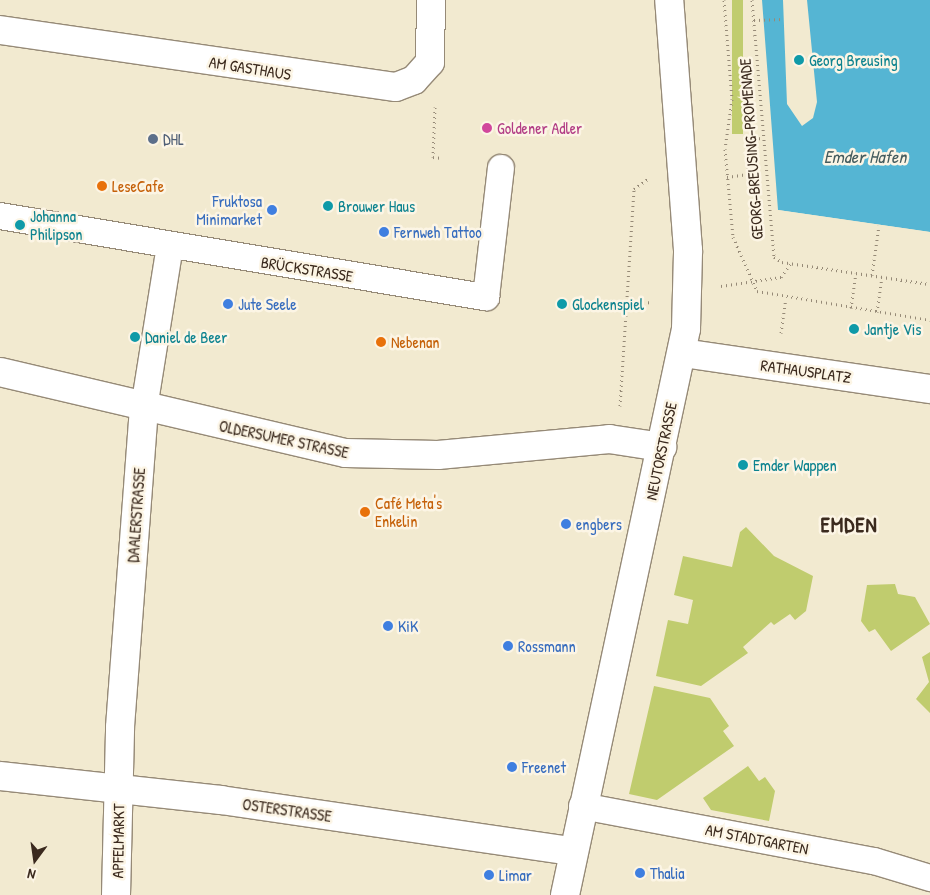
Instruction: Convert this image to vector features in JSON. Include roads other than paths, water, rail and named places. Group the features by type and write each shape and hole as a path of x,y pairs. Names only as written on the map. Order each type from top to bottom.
{"street":[{"name":"AM GASTHAUS","path":"0,30 385,88 407,84 421,75 432,54 431,0"},
{"name":"NEUTORSTRASSE","path":"565,895 572,851 682,353 689,293 682,166 669,0"},
{"name":"BRÜCKSTRASSE","path":"0,216 486,297 501,168"},
{"name":"DAALERSTRASSE","path":"119,788 144,408 170,245"},
{"name":"RATHAUSPLATZ","path":"682,353 930,389"},
{"name":"OLDERSUMER STRASSE","path":"0,372 304,446 383,456 618,439 660,458"},
{"name":"OSTERSTRASSE","path":"0,776 119,788 572,851"},
{"name":"APFELMARKT","path":"116,895 119,788"},
{"name":"AM STADTGARTEN","path":"582,806 874,860 930,878"}],"water":[{"name":"Emder Hafen","path":"762,0 783,0 787,104 802,126 813,118 817,102 807,0 930,0 930,232 778,210"}],"place":[{"name":"Georg Breusing","path":"799,60"},
{"name":"Goldener Adler","path":"487,128"},
{"name":"DHL","path":"153,139"},
{"name":"LeseCafe","path":"102,186"},
{"name":"Brouwer Haus","path":"328,206"},
{"name":"Fruktosa Minimarket","path":"272,210"},
{"name":"Johanna Philipson","path":"20,225"},
{"name":"Fernweh Tattoo","path":"384,232"},
{"name":"Jute Seele","path":"228,304"},
{"name":"Glockenspiel","path":"562,304"},
{"name":"Jantje Vis","path":"854,329"},
{"name":"Daniel de Beer","path":"135,337"},
{"name":"Nebenan","path":"381,342"},
{"name":"Emder Wappen","path":"743,465"},
{"name":"Café Meta's Enkelin","path":"365,512"},
{"name":"engbers","path":"566,524"},
{"name":"KiK","path":"388,626"},
{"name":"Rossmann","path":"508,646"},
{"name":"Freenet","path":"512,767"},
{"name":"Thalia","path":"640,873"},
{"name":"Limar","path":"489,875"}],"district":[{"name":"EMDEN","path":"849,525"}]}
